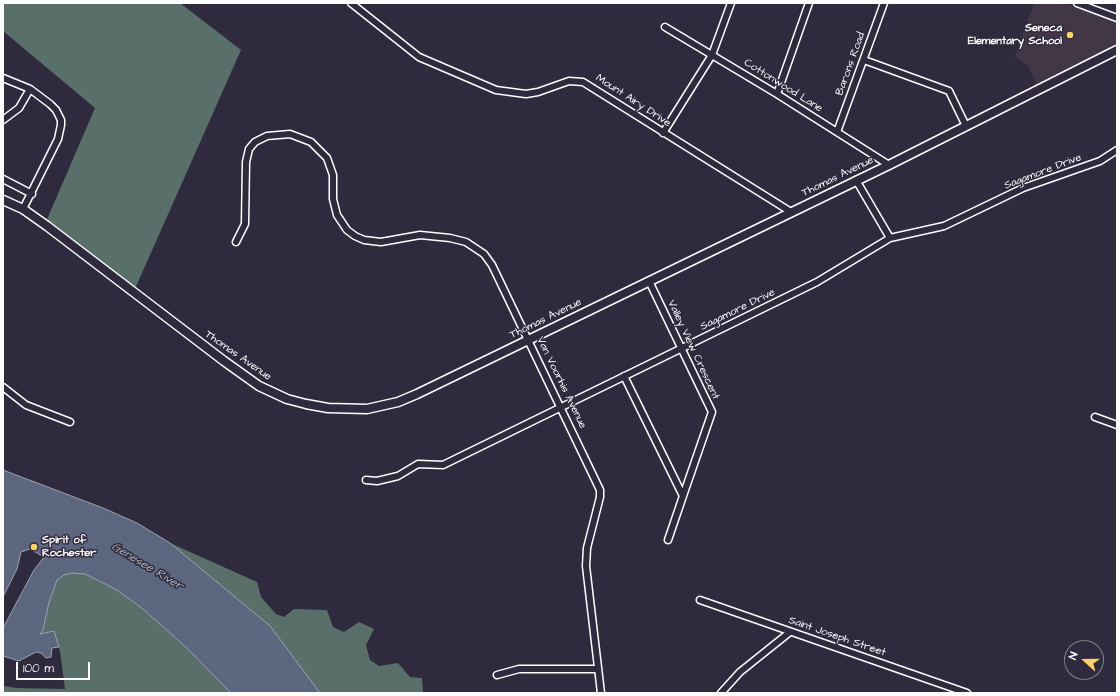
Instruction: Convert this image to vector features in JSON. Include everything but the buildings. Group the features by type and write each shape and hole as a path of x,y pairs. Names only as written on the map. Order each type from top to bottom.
{"main road":[{"name":"Thomas Avenue","path":"3,200 23,210 245,376 272,392 304,403 328,408 367,409 398,402 791,212 1117,50"}],"street":[{"name":"Mount Airy Drive","path":"351,3 419,57 487,88 507,93 526,94 538,92 569,81 579,80 588,84 791,212"},
{"path":"664,133 712,55 731,3"},
{"path":"777,94 809,3"},
{"name":"Barons Road","path":"837,132 884,3"},
{"path":"1077,3 1117,18"},
{"name":"Cottonwood Lane","path":"665,27 777,94 889,164"},
{"path":"864,60 949,91 966,126"},
{"path":"3,78 30,89 56,110 61,120 58,139 23,210"},
{"path":"3,120 19,108 30,89"},
{"name":"Van Voorhis Avenue","path":"236,242 245,224 246,162 249,149 256,142 267,136 282,134 297,136 317,146 327,158 333,174 334,207 337,215 348,230 355,236 373,242 381,242 425,235 459,240 474,246 484,254 492,265 529,339 600,490 600,497 586,548 586,566 601,693"},
{"name":"Sagamore Drive","path":"366,480 377,481 398,476 418,464 443,465 817,282 890,238 944,226 1023,188 1100,161 1117,150"},
{"path":"3,179 32,194"},
{"path":"856,180 890,238"},
{"name":"Valley View Crescent","path":"649,281 712,412 668,540"},
{"path":"624,376 683,496"},
{"path":"3,387 26,405 70,422"},
{"path":"1095,417 1117,425"},
{"name":"Saint Joseph Street","path":"700,600 967,693"},
{"path":"721,693 740,672 790,632"},
{"path":"497,675 519,669 598,669"}],"shaded area":[{"name":"Seneca Elementary School","path":"1034,3 1065,3 1117,22 1117,48 1037,87 1029,67 1015,56"}],"green space":[{"path":"3,3 180,3 241,50 134,291 45,224 95,108 3,31"},
{"path":"170,543 257,582 261,597 276,614 284,617 294,609 327,610 333,627 344,632 359,622 374,629 366,645 370,660 379,666 398,663 410,677 422,678 423,693 320,693 270,626"},
{"path":"72,573 85,574 117,590 143,609 188,649 231,693 3,693 3,686 17,688 65,689 60,651 54,631 40,634 43,630 46,611 57,580 64,575"}],"water":[{"name":"Genesee River","path":"3,470 103,508 137,523 170,543 270,626 320,693 231,693 188,649 143,609 117,590 85,574 72,573 64,575 57,580 49,602 43,630 40,634 54,631 59,647 52,648 51,657 46,658 41,653 36,652 19,661 3,656 3,628 34,570 44,557 30,549 21,552 17,569 3,597"}],"place":[{"name":"Seneca Elementary School","path":"1070,35"},
{"name":"Spirit of Rochester","path":"34,547"}]}
